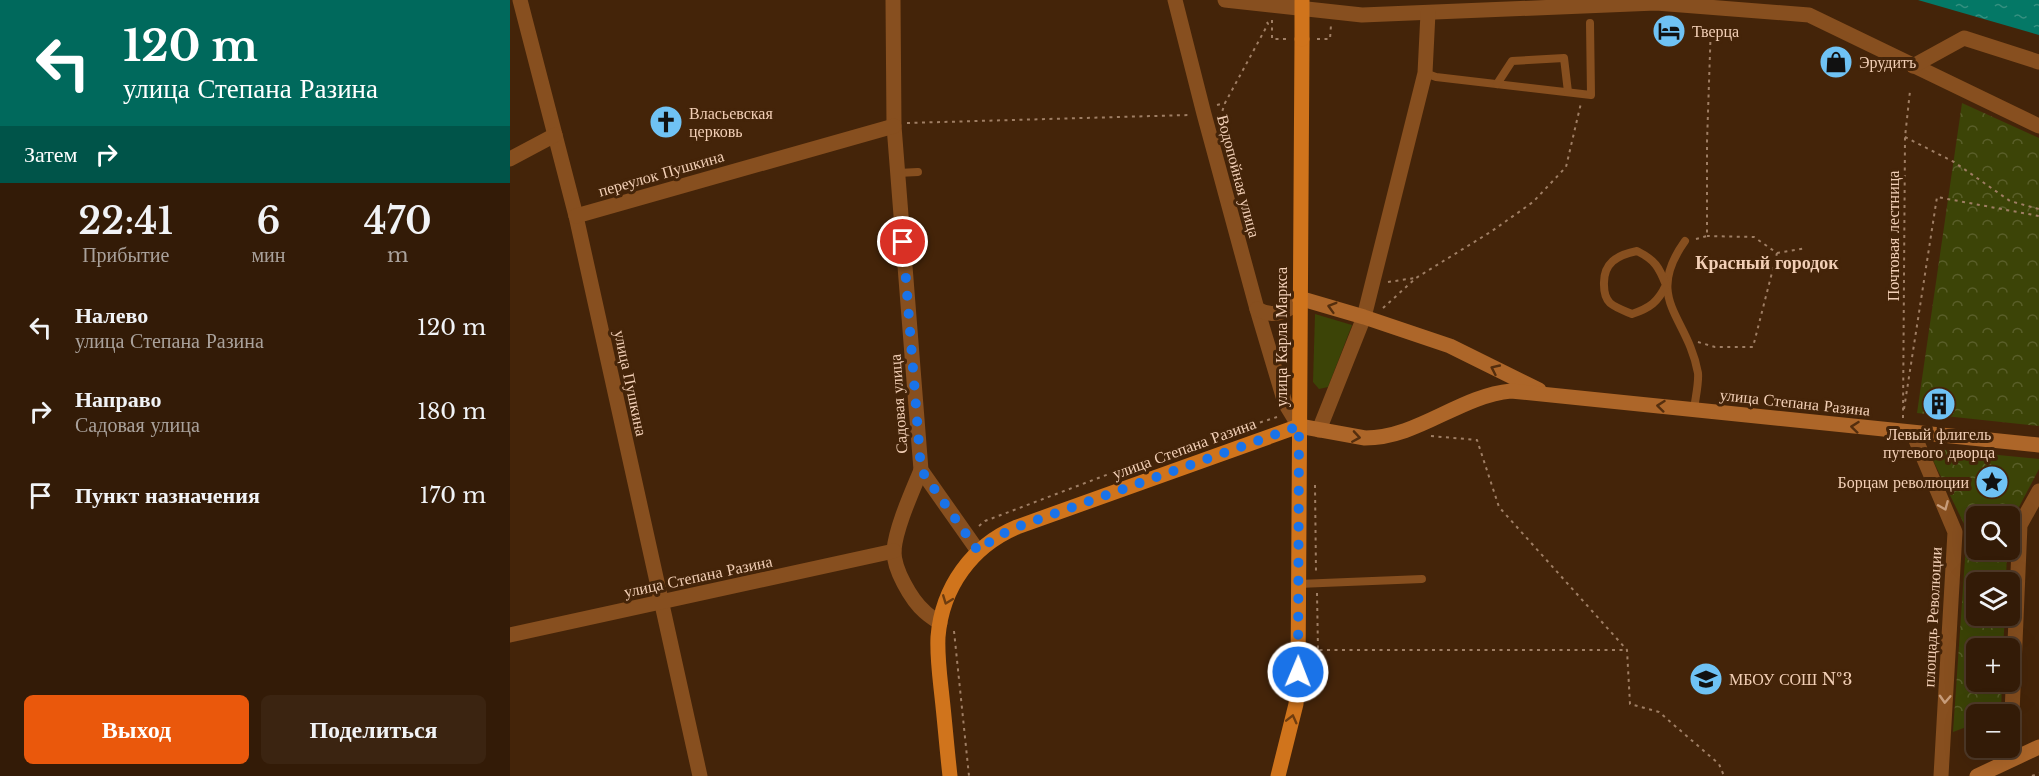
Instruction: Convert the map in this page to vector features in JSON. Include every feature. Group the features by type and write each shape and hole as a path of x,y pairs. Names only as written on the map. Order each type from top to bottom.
{"main road":[{"name":"улица Карла Маркса","path":"1278,776 1298,688 1302,0"},
{"name":"улица Степана Разина","path":"978,551 996,537 1017,527 1299,426"},
{"path":"950,776 938,650 947,625 946,600 956,579 978,551"}],"street":[{"name":"улица Пушкина","path":"520,0 576,216 700,776"},
{"name":"Садовая улица","path":"893,0 894,126 921,470 978,551"},
{"name":"Водопойная улица","path":"1175,0 1257,309 1285,403 1299,426"},
{"path":"1225,0 1362,15 1656,3 1712,8 1809,7 1913,66 2039,126"},
{"path":"1319,430 1364,317 1425,73 1428,12"},
{"path":"1913,66 1964,38 2039,62"},
{"name":"переулок Пушкина","path":"576,216 894,126"},
{"path":"510,159 555,135"},
{"path":"1257,309 1266,313 1281,313 1293,306 1299,298"},
{"name":"улица Степана Разина","path":"1299,298 1450,346 1548,394"},
{"name":"улица Степана Разина","path":"1299,426 1374,438 1412,429 1480,397 1511,391 2039,445"},
{"name":"площадь Революции","path":"1913,433 1955,532 1941,776"},
{"path":"921,470 905,510 894,551 900,576 912,596 924,611 947,625"},
{"path":"2010,760 2020,525 2039,491"},
{"name":"улица Степана Разина","path":"510,635 894,551"},
{"path":"1977,776 2039,747"}],"lane":[{"path":"1425,73 1436,77 1591,95 1590,23"},
{"path":"1497,84 1512,61 1564,58 1568,92"},
{"path":"898,173 918,172"},
{"path":"1685,241 1673,258 1666,285 1654,304 1632,314 1611,304 1604,294 1604,278 1608,263 1621,254 1637,251 1650,258 1660,270 1666,285 1670,305 1688,339 1698,375 1694,410"},
{"path":"1298,584 1422,579"}],"path":[{"path":"894,126 915,122 1203,111 1225,103 1268,24 1260,4"},
{"path":"1707,236 1707,142 1712,8"},
{"path":"1272,20 1272,39 1330,39 1331,19"},
{"name":"Почтовая лестница","path":"1910,91 1905,138 1903,418 1937,197 2039,216"},
{"path":"1381,301 1381,309 1416,278 1492,231 1533,202 1566,166 1583,94"},
{"path":"1905,138 1954,162 2010,201 2039,209"},
{"path":"1685,241 1707,236 1754,237 1778,253 1806,248"},
{"path":"1688,339 1715,347 1753,347 1778,253"},
{"path":"1379,283 1416,278"},
{"path":"968,538 985,521 1159,455 1279,416 1285,403"},
{"path":"1427,436 1477,440 1499,507 1628,650 1630,704 1659,712 1719,764 1724,776"},
{"path":"1315,484 1316,579"},
{"path":"1317,591 1318,650"},
{"path":"947,625 969,776"},
{"path":"1311,650 1628,650"},
{"path":"2032,776 2039,773"}],"green space":[{"path":"1962,103 2039,138 2039,426 1917,413"},
{"path":"1315,314 1352,325 1328,387 1319,389 1313,382"},
{"path":"1927,448 2039,459 2039,469 2019,506 1966,506 1966,528"},
{"path":"1966,544 1966,560 2007,560 2006,572 1966,572 1966,626 2004,626 2004,638 1966,638 1966,692 2002,692 2001,704 1966,704 1966,727 1953,732"}],"water":[{"path":"1918,0 2039,0 2039,35"}],"place":[{"name":"Тверца","path":"1669,31"},
{"name":"Эрудитъ","path":"1836,62"},
{"name":"Власьевская церковь","path":"666,122"},
{"name":"Левый флигель путевого дворца","path":"1939,404"},
{"name":"Борцам революции","path":"1992,482"},
{"name":"МБОУ СОШ №3","path":"1706,679"}],"district":[{"name":"Красный городок","path":"1767,263"}],"route":[{"path":"903,242 921,470 978,551 996,537 1017,527 1299,426 1298,672"}]}
